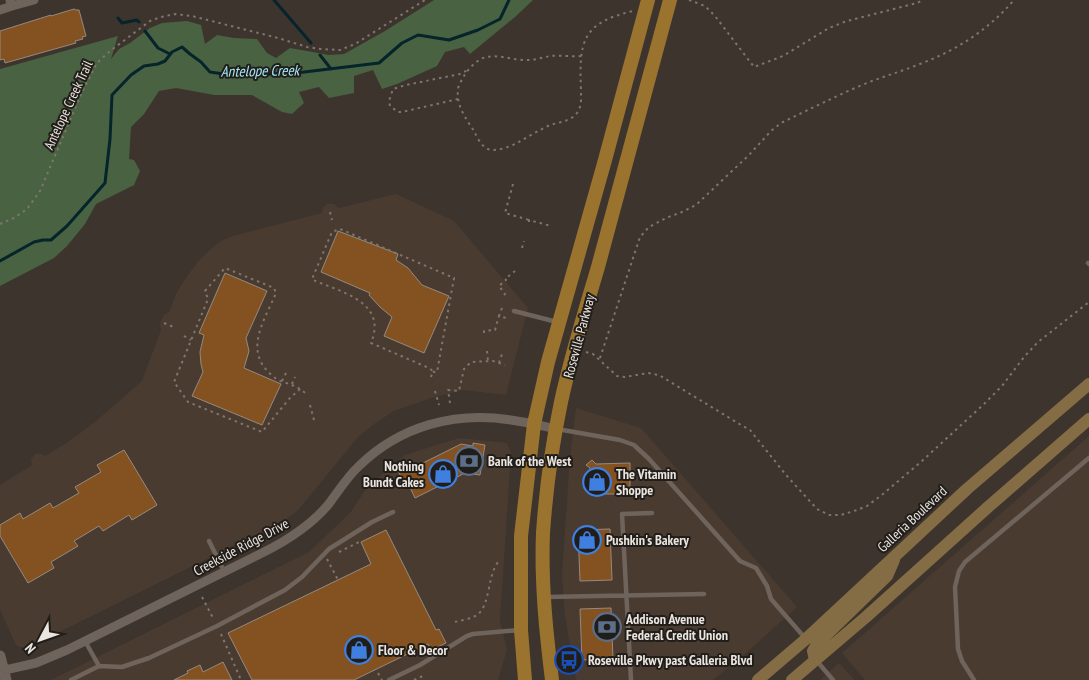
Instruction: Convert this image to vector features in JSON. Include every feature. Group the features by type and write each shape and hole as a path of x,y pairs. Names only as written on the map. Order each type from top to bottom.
{"main road":[{"name":"Roseville Parkway","path":"552,680 545,628 543,532 556,429 575,349 670,0"},
{"name":"Roseville Parkway","path":"526,680 521,630 521,536 534,424 546,370 631,61 643,5"},
{"name":"Galleria Boulevard","path":"758,680 806,639 967,489 1089,384"},
{"path":"792,680 866,617 1089,419"},
{"path":"815,660 813,651 817,644 887,576 896,555"}],"street":[{"path":"0,10 11,3 34,0"},
{"name":"Creekside Ridge Drive","path":"3,674 36,663 85,641 279,545 303,529 327,506 358,466 384,446 421,426 462,418 510,420 556,429"},
{"path":"0,656 3,674"}],"lane":[{"path":"514,311 559,323"},
{"path":"556,429 620,440 634,445 649,458 740,561 756,568 767,586 772,599 806,639"},
{"path":"974,680 958,649 955,587 959,571 965,562 1089,458"},
{"path":"71,680 99,666 122,667 150,658 217,626 285,590 302,577 329,549 372,522 394,512"},
{"path":"631,680 622,514 652,513"},
{"path":"209,541 224,571"},
{"path":"544,597 704,594"},
{"path":"389,680 420,665 472,634 521,630"},
{"path":"85,641 99,666"},
{"path":"815,660 833,680"}],"path":[{"name":"Antelope Creek Trail","path":"0,224 14,218 27,209 40,191 82,92 97,63 150,21 175,14 192,16 307,47 340,50 355,44 424,0"},
{"path":"689,0 705,6 715,16 754,67 783,56 829,28 847,21 917,4 923,0"},
{"path":"600,359 640,237 649,227 696,205 781,123 862,85 921,64 952,50 983,31 1014,0"},
{"path":"468,70 458,88 458,99 464,115 483,146 489,149 499,149 512,146 549,126 570,118 578,112 582,103 581,50 588,34 593,28 610,18 643,5"},
{"path":"458,99 402,112 398,112 390,106 389,101 393,89 460,74 482,59 492,56 529,60 551,56 581,56"},
{"path":"513,184 505,213 551,226"},
{"path":"330,212 332,220"},
{"path":"340,229 454,278 437,372 433,371 371,343 375,325 372,316 364,304 357,299 313,280 312,278 332,232 340,229"},
{"path":"522,248 524,241"},
{"path":"300,388 262,432 188,402 174,382 208,300 205,291 225,268 274,288 276,293 257,340 259,358 273,376 300,388 306,394"},
{"path":"504,295 499,286 515,271"},
{"path":"575,349 593,354 617,376 659,374 750,430 786,475 818,509 829,515 841,515 867,506 890,489 984,404 1002,386 1038,342 1089,302"},
{"path":"484,333 495,330 502,308"},
{"path":"499,316 508,317"},
{"path":"164,323 176,328"},
{"path":"184,336 191,340"},
{"path":"487,351 488,361"},
{"path":"499,363 502,354"},
{"path":"450,403 448,390 459,391 464,369 471,362 488,361 505,365"},
{"path":"431,377 433,371"},
{"path":"282,381 286,373"},
{"path":"291,385 295,377"},
{"path":"435,391 438,405"},
{"path":"310,405 314,420 316,421"},
{"path":"335,554 361,541"},
{"path":"327,558 338,580"},
{"path":"455,622 472,617 482,610 488,587 499,561"},
{"path":"202,597 213,618"},
{"path":"221,634 241,680"},
{"path":"378,673 382,680"},
{"path":"414,680 425,675"}],"shaded area":[{"path":"396,194 454,221 528,308 506,395 463,390 431,398 394,411 358,437 299,509 285,520 27,648 16,645 0,610 0,485 32,465 31,460 35,454 45,456 68,442 95,422 142,381 161,330 161,320 169,312 176,294 200,259 221,241 233,236 322,213 323,208 327,204 334,204 339,208"},
{"path":"576,408 641,428 797,607 713,680 576,680 565,616 562,576 570,458"},
{"path":"1089,436 1089,680 865,680 842,653"},
{"path":"459,438 507,443 511,453 500,620 507,650 498,680 51,680 309,552 350,513 368,486 405,455"},
{"path":"839,663 855,680 820,680"}],"green space":[{"path":"434,0 533,0 470,54 464,47 445,52 437,66 382,89 373,70 354,76 354,93 329,98 319,87 299,92 304,103 292,114 282,112 252,95 214,95 176,88 159,91 144,114 131,127 129,159 134,160 140,171 134,185 96,204 85,224 67,246 54,258 0,286 0,69 118,36 111,59 119,49 150,28 162,23 187,21 201,25 205,44 217,35 257,39 267,53 276,58 290,48 329,55 344,54"}],"building":[{"path":"74,9 79,10 86,36 82,37 83,39 75,41 76,43 5,63 4,59 0,60 0,31"},
{"path":"338,231 398,254 396,260 408,268 422,285 449,296 424,353 384,336 392,317 369,295 370,293 321,272"},
{"path":"225,273 267,291 246,338 249,351 244,368 281,384 262,425 192,396 203,372 200,352 204,335 199,333"},
{"path":"473,443 485,445 480,475 465,473 415,498 407,481 404,482 398,471 409,465 411,469 461,444 473,446"},
{"path":"124,450 157,505 132,520 129,515 103,531 99,526 74,541 78,546 51,562 54,568 28,583 0,536 0,525 20,513 23,519 50,503 53,508 79,493 75,487 101,472 97,465"},
{"path":"592,460 596,464 630,463 630,494 591,494 590,468 586,465"},
{"path":"610,529 612,580 580,581 578,530"},
{"path":"386,530 436,630 439,629 446,643 431,650 428,644 354,680 252,680 228,633 371,564 361,542"},
{"path":"611,608 613,658 582,660 580,609"},
{"path":"223,662 232,680 174,680 200,665 203,672"}],"waterway":[{"path":"274,0 311,43"},
{"name":"Antelope Creek","path":"0,261 34,242 51,240 67,226 105,183 112,95 131,75 144,66 165,61 172,52 182,47 210,72 230,75 244,71 268,74 296,73 379,63 402,43 418,35 449,40 478,30 500,19 509,0"},
{"path":"118,18 122,23 137,20 139,22"},
{"path":"145,31 158,48 170,54"},
{"path":"320,55 331,69"}],"place":[{"name":"Bank of the West","path":"469,461"},
{"name":"Nothing Bundt Cakes","path":"443,474"},
{"name":"The Vitamin Shoppe","path":"597,482"},
{"name":"Pushkin's Bakery","path":"587,540"},
{"name":"Addison Avenue Federal Credit Union","path":"607,627"},
{"name":"Floor & Decor","path":"359,650"},
{"name":"Roseville Pkwy past Galleria Blvd","path":"569,660"}]}
